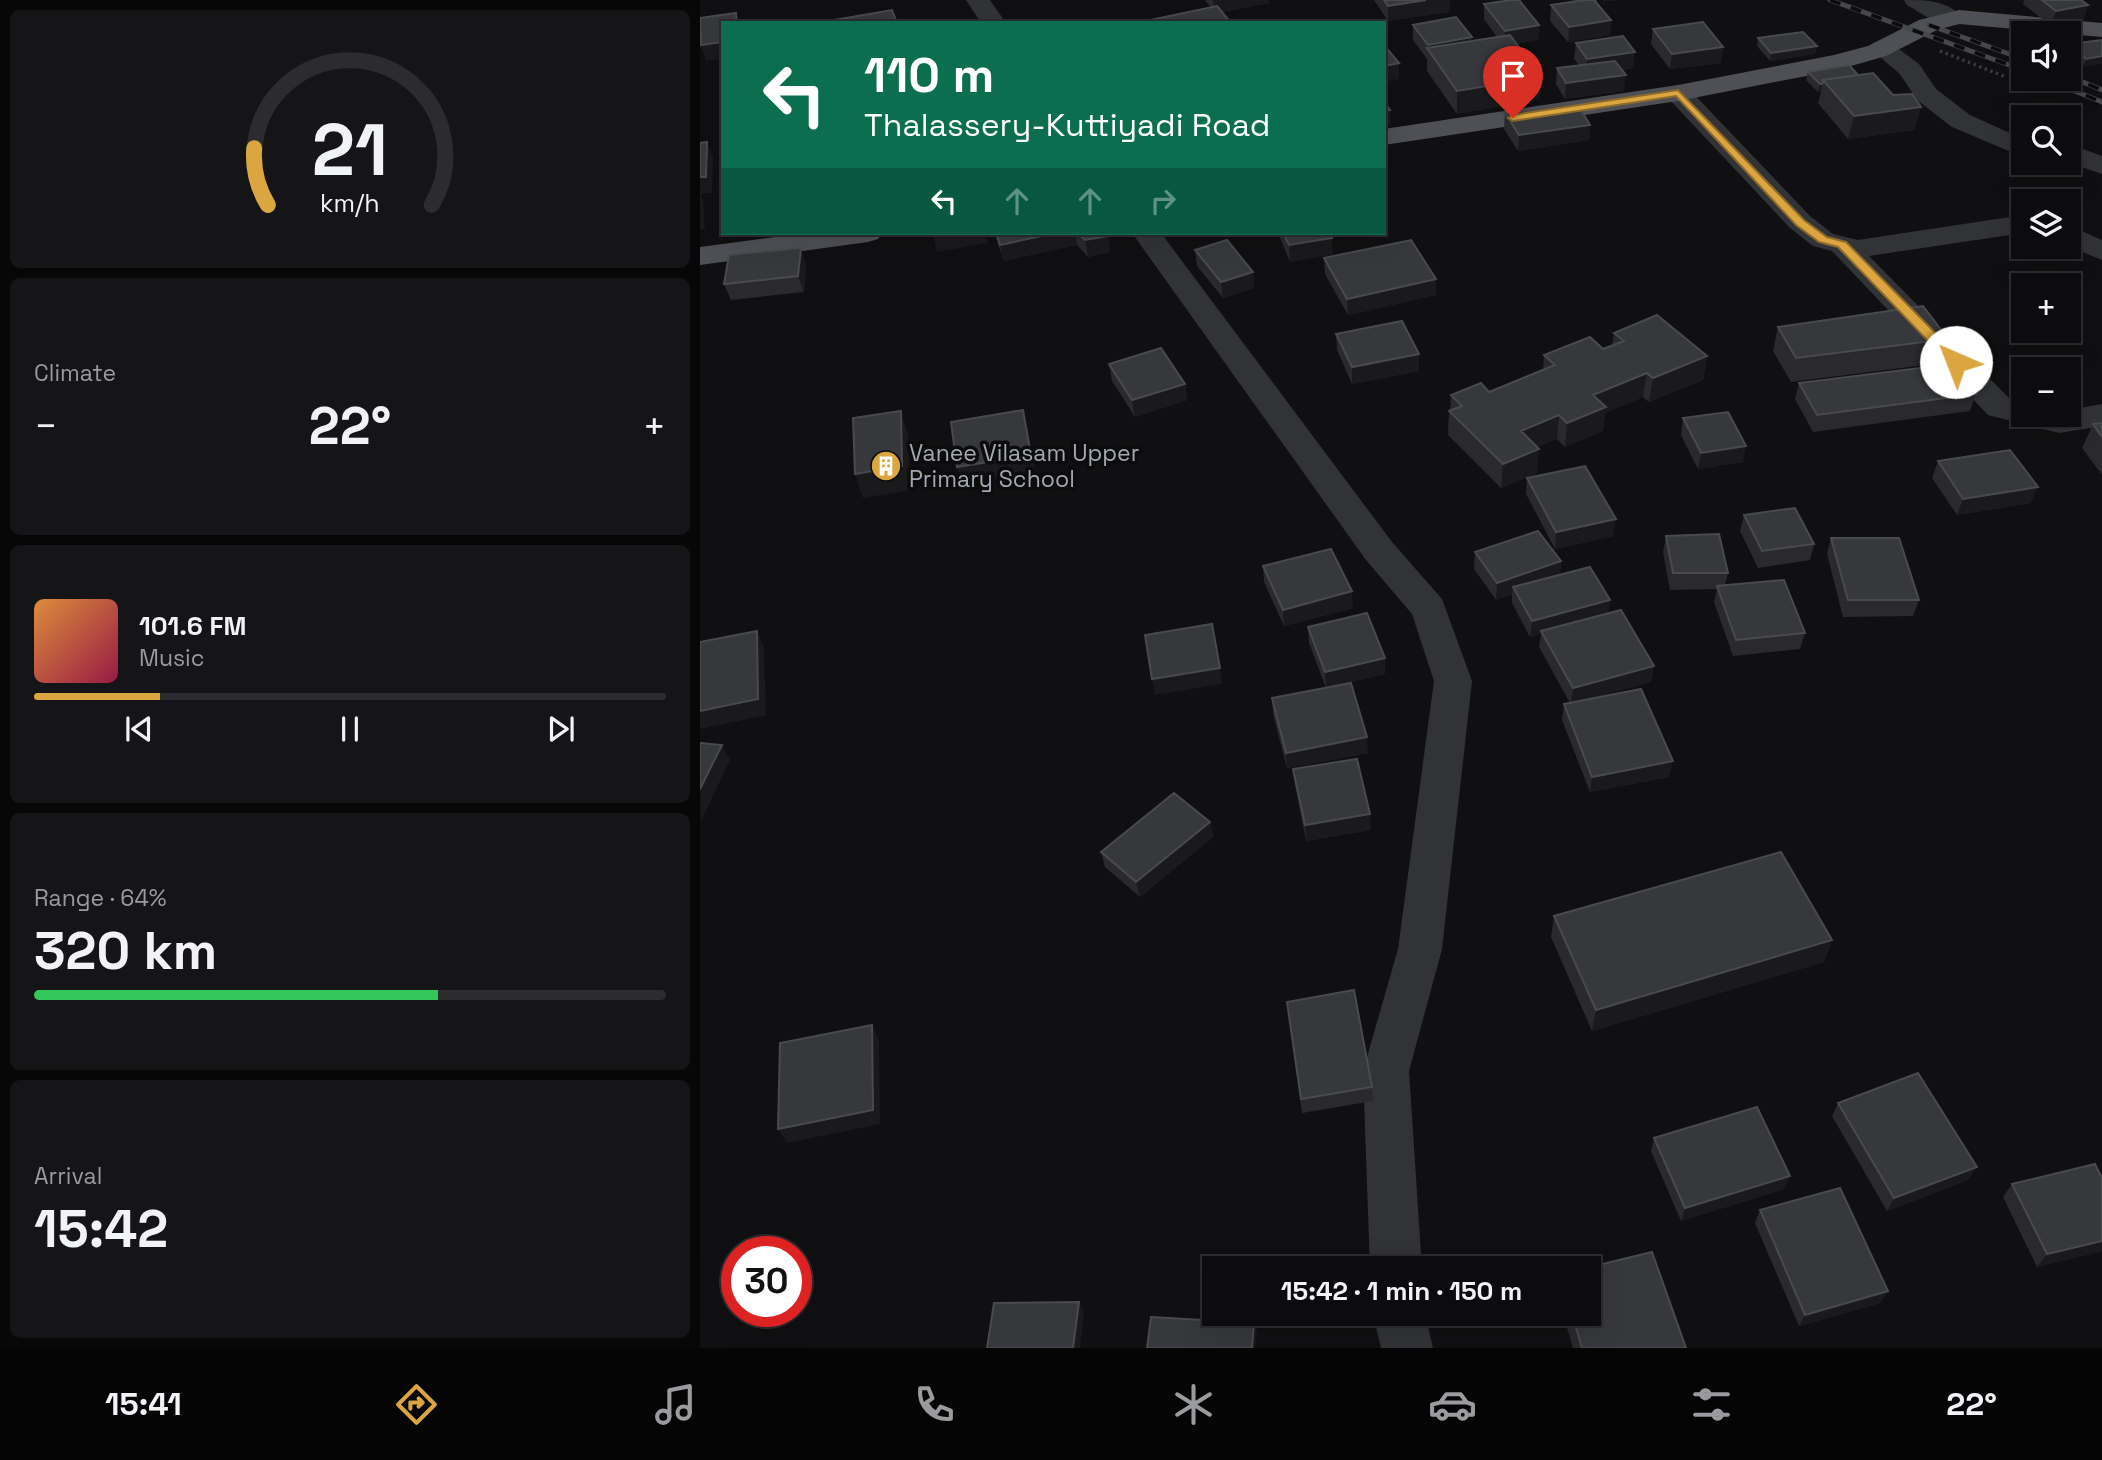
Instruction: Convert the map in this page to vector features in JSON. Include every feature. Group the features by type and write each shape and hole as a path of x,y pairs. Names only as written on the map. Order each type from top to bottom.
{"main road":[{"path":"1386,137 1678,93 1837,62 1893,42 1928,25 1951,19 1969,18 2102,30"},
{"path":"700,256 853,235"}],"street":[{"path":"978,0 993,21"},
{"path":"1916,0 1951,19"},
{"path":"1893,42 1926,94 1961,121 2011,144"},
{"path":"1678,93 1800,222 1823,240 1858,249 2011,226"},
{"path":"2081,157 2102,166"},
{"path":"1147,235 1379,551 1429,609 1453,681 1420,949 1386,1071 1395,1256"},
{"path":"2081,240 2102,251"},
{"path":"1842,245 2000,408 2011,411"},
{"path":"2081,418 2102,415"},
{"path":"1402,1326 1407,1348"}],"path":[{"path":"1893,42 2006,77"}],"building":[{"path":"1384,0 1426,0 1388,6"},
{"path":"1519,0 1539,25 1505,31 1484,4"},
{"path":"1594,0 1611,20 1569,27 1551,5"},
{"path":"2042,0 2081,0 2088,5 2056,11"},
{"path":"1217,6 1229,21 1146,21"},
{"path":"892,10 896,21 828,21"},
{"path":"736,13 737,21 721,21 721,42 701,45 700,18"},
{"path":"1456,17 1472,37 1428,45 1413,25"},
{"path":"1703,22 1723,47 1672,54 1653,29"},
{"path":"1803,32 1817,46 1771,53 1758,38"},
{"path":"1510,35 1541,77 1457,91 1427,48"},
{"path":"1623,36 1635,52 1587,59 1576,43"},
{"path":"2102,40 2102,56 2086,59 2081,54 2081,43"},
{"path":"1386,47 1399,63 1386,66"},
{"path":"1615,61 1626,75 1566,83 1557,68"},
{"path":"1849,65 1858,75 1823,80 1822,84 1808,72"},
{"path":"1873,73 1893,95 1912,94 1921,107 1854,116 1823,80"},
{"path":"1578,105 1590,125 1519,135 1505,113"},
{"path":"707,142 706,177 700,177 700,143"},
{"path":"997,235 1047,235 1000,245"},
{"path":"1080,235 1108,236 1085,240"},
{"path":"1284,235 1331,235 1332,238 1289,245"},
{"path":"1227,240 1253,272 1221,282 1195,250"},
{"path":"1411,240 1436,279 1347,299 1324,258"},
{"path":"801,248 798,276 724,284 729,255"},
{"path":"1923,306 1948,339 1796,358 1778,327"},
{"path":"1657,315 1707,356 1653,378 1647,373 1593,395 1606,407 1567,423 1559,415 1521,431 1539,449 1503,464 1449,411 1462,406 1451,395 1481,383 1489,392 1555,365 1544,355 1590,337 1603,349 1624,341 1614,333"},
{"path":"1402,321 1419,354 1352,367 1336,334"},
{"path":"1161,348 1185,384 1132,400 1109,364"},
{"path":"1952,364 1976,394 1817,415 1799,383"},
{"path":"1023,410 1031,455 957,467 951,422"},
{"path":"901,411 902,466 855,474 853,418"},
{"path":"1728,412 1746,446 1701,453 1683,418"},
{"path":"2102,423 2102,437 2093,424"},
{"path":"2010,450 2038,487 1963,499 1938,461"},
{"path":"1585,466 1616,519 1556,532 1527,478"},
{"path":"1795,508 1814,544 1762,551 1744,515"},
{"path":"1538,531 1561,561 1497,583 1475,552"},
{"path":"1719,534 1728,573 1673,573 1666,536"},
{"path":"1831,538 1899,538 1919,600 1848,600"},
{"path":"1331,549 1352,591 1283,610 1263,566"},
{"path":"1590,567 1610,600 1532,621 1513,587"},
{"path":"1784,580 1805,633 1736,640 1717,586"},
{"path":"1621,610 1654,666 1573,688 1541,631"},
{"path":"1367,613 1385,658 1325,672 1308,627"},
{"path":"1212,624 1220,668 1152,679 1145,635"},
{"path":"757,631 758,699 700,711 700,642"},
{"path":"1351,683 1367,737 1286,753 1272,698"},
{"path":"1641,689 1673,761 1592,777 1564,704"},
{"path":"700,743 722,745 700,789"},
{"path":"1357,759 1370,814 1305,825 1293,769"},
{"path":"1174,793 1210,822 1136,882 1101,852"},
{"path":"1781,852 1832,940 1596,1010 1554,916"},
{"path":"1354,990 1372,1087 1301,1099 1287,1002"},
{"path":"872,1025 873,1110 778,1129 780,1043"},
{"path":"1918,1073 1977,1167 1894,1198 1838,1103"},
{"path":"1757,1107 1790,1176 1685,1208 1654,1138"},
{"path":"2095,1164 2102,1178 2102,1241 2047,1254 2012,1184"},
{"path":"1840,1188 1888,1291 1805,1315 1760,1210"},
{"path":"1652,1252 1686,1348 1582,1348 1576,1326 1601,1326 1601,1264"},
{"path":"1079,1302 1073,1348 987,1348 994,1303"},
{"path":"1151,1317 1202,1320 1202,1326 1254,1326 1252,1348 1147,1348"}],"railway":[{"path":"1830,0 2011,66"},
{"path":"1929,25 2011,55"},
{"path":"2081,81 2102,90"},
{"path":"2075,91 2102,102"}],"place":[{"name":"Vanee Vilasam Upper Primary School","path":"886,466"}],"route":[{"path":"1513,118 1678,93 1800,222 1823,240 1842,245 1956,362"}]}
